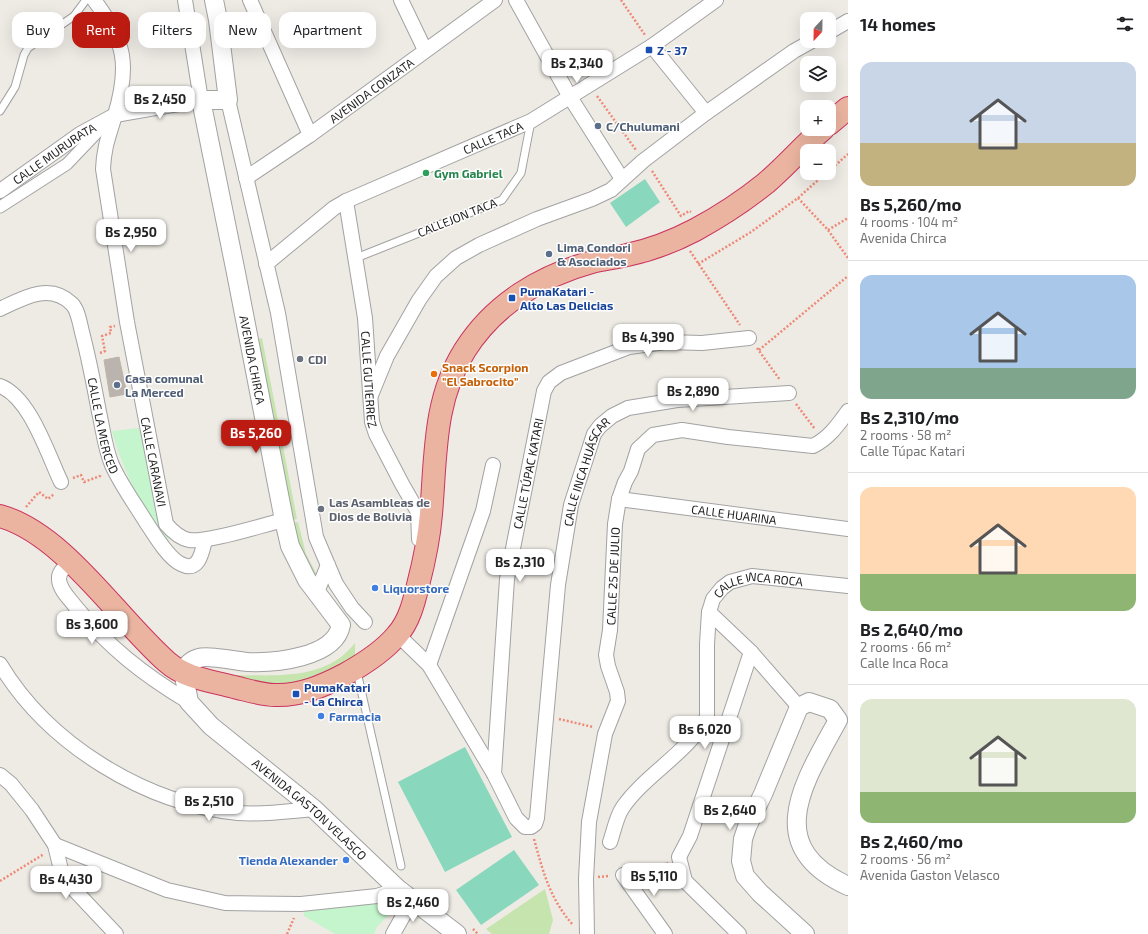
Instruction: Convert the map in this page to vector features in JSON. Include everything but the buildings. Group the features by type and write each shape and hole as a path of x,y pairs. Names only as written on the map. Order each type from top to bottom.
{"highway":[{"path":"836,118 848,108"},
{"path":"7,518 40,534 70,562 168,664 197,679 275,695 296,694 322,686 356,669 398,635 414,603 428,540 434,450 445,397 465,350 494,316 512,298 539,282 566,269 655,248 694,230 738,203 766,183 816,136"}],"street":[{"name":"CALLE CARANAVI","path":"94,0 107,17 121,44 124,62 122,91 104,148 103,168 127,322 166,524 172,531 188,540 205,540 284,520"},
{"name":"AVENIDA CHIRCA","path":"183,671 187,664 199,657 249,662 302,657 323,648 333,640 339,631 340,625 308,580 290,546 201,100 185,0"},
{"path":"214,0 228,100 286,357 316,537 336,584 352,608 365,622"},
{"path":"250,0 310,135"},
{"path":"401,0 425,50"},
{"name":"AVENIDA CONZATA","path":"246,178 310,135 495,0"},
{"path":"516,0 570,97 622,179"},
{"name":"CALLE TACA","path":"266,264 328,212 346,201 531,121 652,46 716,0"},
{"path":"836,28 848,21"},
{"path":"652,46 706,113"},
{"path":"371,395 390,350 419,300 436,276 456,258 480,245 537,219 611,190 644,161 706,113 800,48"},
{"name":"CALLE MURURATA","path":"0,191 80,134 115,115 201,100 228,100"},
{"path":"0,207 67,164 115,115"},
{"name":"CALLE GUTIERREZ","path":"346,201 365,318 372,422 376,434 418,512 420,539 428,540"},
{"name":"CALLE LA MERCED","path":"0,309 23,298 44,292 52,292 62,296 74,305 88,357 104,435 112,465 155,537 176,560 186,566 198,563 205,540"},
{"name":"CALLE TÚPAC KATARI","path":"494,774 507,579 544,391 549,382 561,374 629,347 666,342 702,343 749,338"},
{"path":"0,386 15,395 30,416 61,482"},
{"name":"CALLE INCA HUÁSCAR","path":"531,827 535,824 537,818 558,585 571,505 594,434 600,426 612,416 628,408 677,400 789,393"},
{"name":"CALLE 25 DE JULIO","path":"581,931 589,822 607,730 618,701 617,692 608,666 606,655 610,630 615,524 619,499 631,471 638,449 654,436 682,430 728,437 813,446 823,441 848,411"},
{"path":"429,665 483,511 493,465"},
{"name":"CALLE HUARINA","path":"619,499 848,529"},
{"path":"70,562 62,569 59,579 62,591 89,624 129,662 156,683 189,702"},
{"path":"317,592 328,565"},
{"name":"CALLE INCA ROCA","path":"610,842 622,809 629,799 689,741 702,727 707,717 706,644 709,612 713,599 722,588 730,582 752,576 848,586"},
{"path":"709,612 751,652 799,707"},
{"path":"398,635 429,665 494,774 520,823 525,827 531,827"},
{"path":"739,934 685,881 680,868 679,858 690,836 751,652"},
{"path":"0,664 9,680 33,708 56,730 83,753 116,774 140,786 170,798 203,808 239,813 314,809"},
{"path":"183,671 189,702"},
{"name":"AVENIDA GASTON VELASCO","path":"189,702 211,726 314,809 405,895 465,932"},
{"path":"805,934 760,894 745,876 740,861 743,839 747,827 763,794 799,707 809,702 830,709 843,719 803,788 797,808 796,827 802,848 815,867 848,886"},
{"path":"0,775 11,784 32,810 55,845 60,870 65,880 116,934"},
{"path":"55,845 132,878 166,890 225,903 301,904 377,896 405,895 393,934"},
{"path":"624,875 665,934"}],"lane":[{"path":"0,112 15,87 24,55 28,48 74,16 86,0"},
{"name":"CALLEJON TACA","path":"356,258 502,200 521,173 531,121"},
{"path":"356,669 401,866"}],"path":[{"path":"621,0 652,46"},
{"path":"589,86 659,179 681,216 689,211 693,214"},
{"path":"836,164 848,154"},
{"path":"698,264 751,232 798,198 818,180"},
{"path":"798,198 828,230 848,258"},
{"path":"828,230 848,218"},
{"path":"759,350 848,276"},
{"path":"88,357 105,351 102,336 111,333 110,327 127,322"},
{"path":"7,518 39,492 48,499 54,494 51,487 81,475 84,482 100,476 98,469 112,465"},
{"path":"546,716 607,730"},
{"path":"531,827 547,884 560,910 581,931"},
{"path":"0,881 55,845"},
{"path":"465,932 478,934"}],"green space":[{"path":"645,179 660,202 626,227 610,203"},
{"path":"262,338 297,519 292,520 258,339"},
{"path":"139,428 169,542 151,520 134,490 112,431"},
{"path":"298,522 306,554 327,594 310,574 291,523"},
{"path":"355,643 355,656 318,678 301,683 266,683 221,675 276,675 311,671 327,665 342,656"},
{"path":"465,747 512,837 445,872 398,782"},
{"path":"514,850 539,885 481,925 456,890"},
{"path":"545,889 553,920 549,934 492,934 486,929"},
{"path":"380,903 389,906 391,912 377,927 374,934 335,934 304,916 304,909"}],"place":[{"name":"Z - 37","path":"649,50"},
{"name":"C/Chulumani","path":"598,126"},
{"name":"Gym Gabriel","path":"426,173"},
{"name":"Lima Condori & Asociados","path":"549,254"},
{"name":"PumaKatari - Alto Las Delicias","path":"512,298"},
{"name":"CDI","path":"300,359"},
{"name":"Snack Scorpion \"El Sabrocito\"","path":"434,374"},
{"name":"Casa comunal La Merced","path":"117,385"},
{"name":"Las Asambleas de Dios de Bolivia","path":"321,509"},
{"name":"Liquorstore","path":"375,588"},
{"name":"PumaKatari - La Chirca","path":"296,694"},
{"name":"Farmacia","path":"321,716"},
{"name":"Tienda Alexander","path":"346,860"}]}
